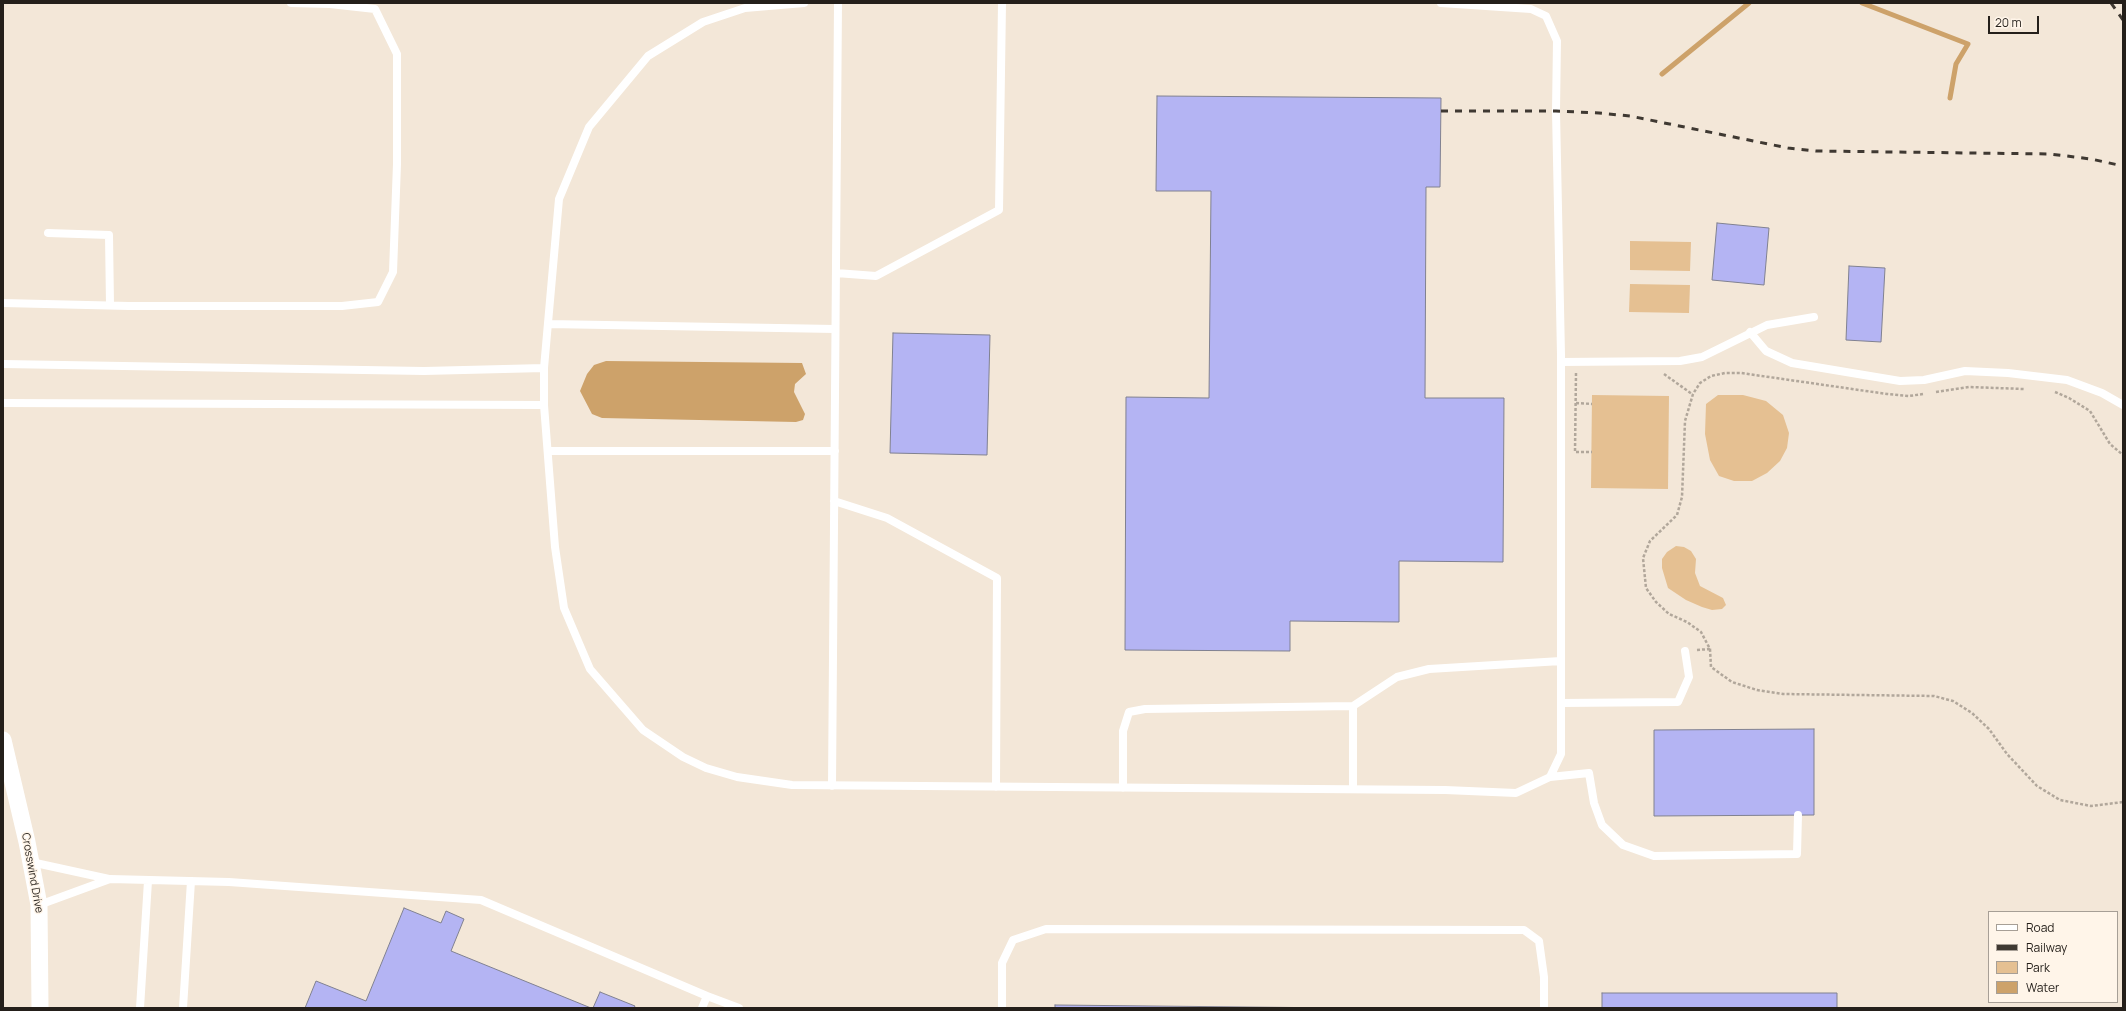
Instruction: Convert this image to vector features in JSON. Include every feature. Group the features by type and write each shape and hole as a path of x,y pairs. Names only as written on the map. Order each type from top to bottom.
{"street":[{"name":"Crosswind Drive","path":"3,740 31,862 39,905 40,1008"}],"lane":[{"path":"3,303 110,306 342,306 378,302 393,272 397,164 397,54 374,9 330,4 291,3"},
{"path":"804,3 746,8 703,22 648,56 588,127 559,199 544,368 544,404 555,547 564,608 590,669 643,730 683,757 706,768 737,777 792,785 1353,789 1516,793 1550,777 1589,774 1594,803 1602,826 1623,845 1654,856 1797,854 1798,815"},
{"path":"832,786 838,3"},
{"path":"836,273 876,276 999,210 1002,3"},
{"path":"1441,3 1531,9 1546,16 1555,33 1557,41 1556,111 1561,362 1561,703 1560,754 1550,777"},
{"path":"48,233 109,234 110,306"},
{"path":"1561,362 1680,361 1702,357 1750,332 1768,325 1814,317"},
{"path":"548,324 835,329"},
{"path":"1750,332 1766,351 1792,363 1900,381 1924,380 1965,371 2008,372 2067,380 2102,393 2123,405"},
{"path":"3,364 424,371 544,368"},
{"path":"3,403 544,404"},
{"path":"548,451 834,451"},
{"path":"834,501 886,518 997,578 996,787"},
{"path":"1561,703 1678,702 1689,677 1685,651"},
{"path":"1123,788 1123,731 1129,712 1145,709 1353,706 1397,677 1429,669 1561,661"},
{"path":"1353,706 1353,789"},
{"path":"31,862 110,879 191,881 481,900 707,996 739,1008"},
{"path":"39,905 110,879"},
{"path":"140,1008 148,881"},
{"path":"183,1008 191,881"},
{"path":"1002,1008 1002,963 1013,940 1046,929 1524,930 1539,941 1544,977 1544,1008"},
{"path":"702,1008 707,996"}],"path":[{"path":"1584,372 1576,372 1575,452 1592,452"},
{"path":"1656,374 1664,374 1693,394 1685,421 1682,497 1677,515 1650,541 1642,558 1646,588 1656,602 1669,614 1688,622 1701,632 1710,648 1711,667 1732,682 1764,691 1808,695 1934,696 1953,701 1972,713 1989,729 2007,754 2037,786 2060,800 2091,806 2123,802"},
{"path":"1576,403 1592,404"}],"green space":[{"path":"1630,241 1691,242 1690,271 1630,270"},
{"path":"1630,284 1690,285 1689,313 1629,312"},
{"path":"1592,395 1669,396 1668,489 1591,488"},
{"path":"1718,395 1743,395 1766,401 1783,415 1789,433 1787,448 1780,461 1767,473 1752,481 1734,481 1719,476 1710,460 1705,434 1706,404"},
{"path":"1676,546 1684,547 1691,551 1696,559 1695,573 1700,586 1723,598 1726,605 1722,609 1712,610 1702,607 1686,600 1668,588 1662,568 1662,559 1667,552"}],"water":[{"path":"606,361 802,363 806,374 795,384 794,392 805,414 803,420 796,422 602,418 592,414 580,391 587,374 594,365"}],"building":[{"path":"1157,96 1441,98 1440,187 1426,187 1425,398 1504,398 1503,562 1399,561 1399,622 1290,621 1290,651 1125,650 1126,397 1209,398 1211,191 1156,191"},
{"path":"1717,223 1769,228 1764,285 1712,280"},
{"path":"1849,266 1885,268 1881,342 1846,340"},
{"path":"893,333 990,335 987,455 890,453"},
{"path":"1814,729 1814,815 1654,816 1654,730"},
{"path":"404,908 441,923 446,911 464,919 451,951 591,1008 305,1008 316,981 366,1001"},
{"path":"600,992 635,1006 634,1008 593,1008"},
{"path":"1602,993 1837,993 1837,1008 1602,1008"},
{"path":"1055,1005 1342,1008 1055,1008"}],"waterway":[{"path":"1662,74 1749,3"},
{"path":"1862,3 1968,44 1956,64 1950,98"}],"railway":[{"path":"2111,3 2123,20"},
{"path":"1441,111 1556,111 1599,113 1630,116 1788,148 1816,151 2050,154 2091,159 2123,166"}]}
